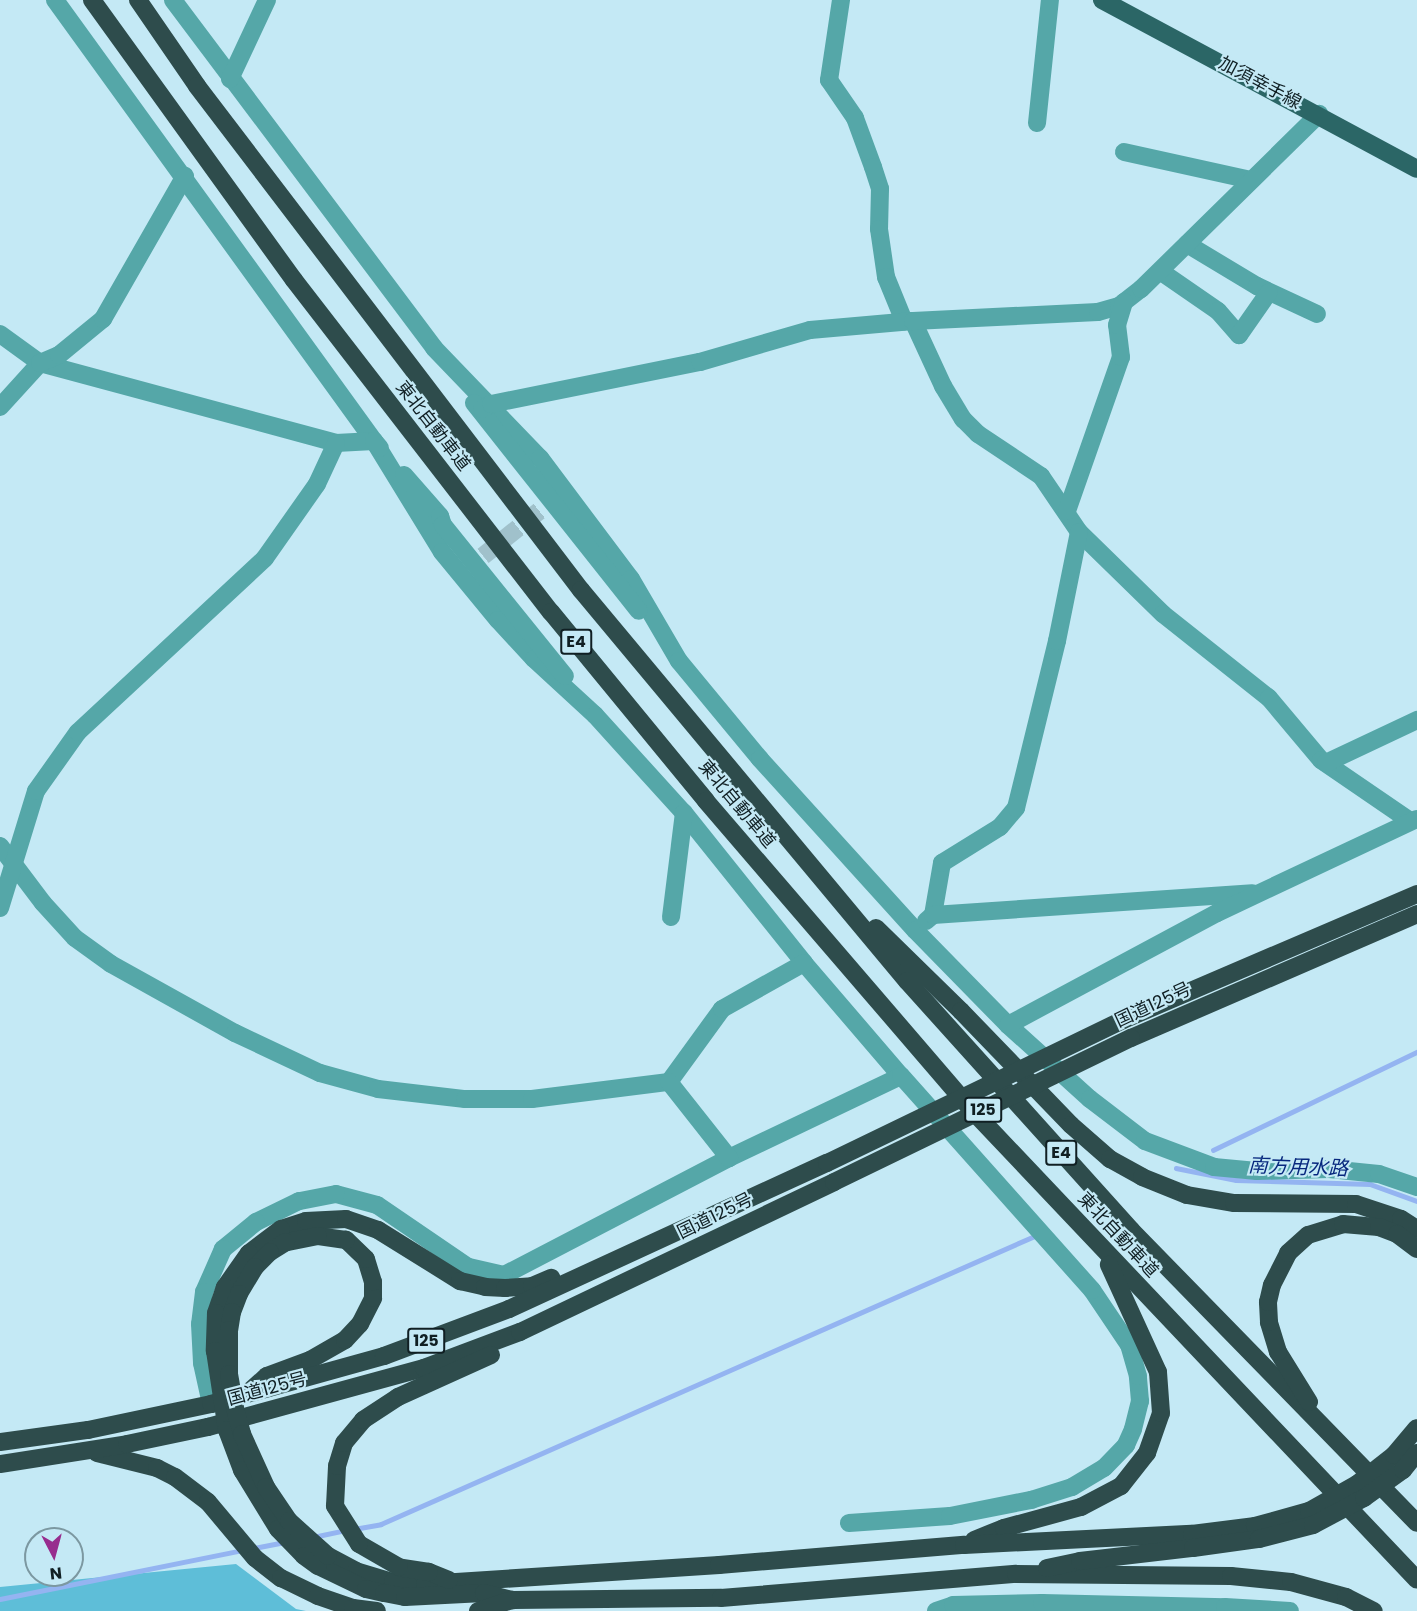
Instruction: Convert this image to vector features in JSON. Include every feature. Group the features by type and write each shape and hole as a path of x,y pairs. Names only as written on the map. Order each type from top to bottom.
{"highway":[{"name":"東北自動車道","path":"92,0 294,280 551,612 706,801 969,1107 1417,1580"},
{"name":"東北自動車道","path":"138,0 197,86 581,590 907,981 1131,1230 1417,1523"},
{"path":"808,862 961,1011 1071,1125 1110,1159 1142,1177 1187,1195 1234,1203 1356,1204 1401,1219 1417,1229"},
{"name":"国道125号","path":"0,1442 88,1430 211,1404 394,1353 508,1309 678,1234 1123,1020 1417,894"},
{"name":"国道125号","path":"0,1464 88,1451 208,1427 424,1368 520,1332 1131,1038 1417,914"},
{"path":"678,1234 645,1238 532,1286 505,1288 485,1287 460,1281 378,1230 346,1219 306,1221 249,1253 225,1287 216,1313 215,1352 227,1430 242,1470 278,1529 304,1556 393,1582 425,1584 719,1565 964,1545 1259,1539 1313,1525 1364,1498 1402,1470 1417,1453"},
{"path":"1327,1432 1273,1340 1268,1302 1279,1267 1288,1253 1308,1235 1342,1224 1379,1227 1397,1234 1417,1249"},
{"path":"245,1395 267,1376 310,1360 345,1340 360,1324 373,1298 373,1282 366,1259 346,1240 283,1235"},
{"path":"964,1545 1004,1528 1081,1507 1121,1486 1147,1453 1161,1413 1158,1372 1102,1250"},
{"path":"450,1581 429,1572 399,1567 359,1544 335,1506 337,1466 344,1443 363,1420 398,1397 495,1353 520,1332"},
{"path":"1016,1574 1192,1541 1309,1511 1366,1477 1394,1455 1417,1428"},
{"path":"88,1451 157,1468 175,1477 208,1502 255,1558 281,1578 318,1596 353,1608 377,1611"},
{"path":"323,1561 366,1589 405,1597 484,1593 513,1600 721,1598 1016,1574 1231,1576 1291,1582 1346,1597 1374,1611"},
{"path":"478,1611 513,1600"}],"main road":[{"name":"加須幸手線","path":"1102,0 1417,169"}],"street":[{"path":"55,0 374,441 442,552 520,644 595,715"},
{"path":"173,0 230,79 434,348 485,407 540,458 631,579 680,661"},
{"path":"230,79 267,0"},
{"path":"841,0 829,80 855,118 880,189 879,229 886,277 943,386 963,419 986,440 1041,476 1079,532 1162,614 1269,698 1326,763 1414,820"},
{"path":"1037,123 1050,0"},
{"path":"485,407 700,362 810,330 908,321 1098,312 1124,302 1160,271 1318,114"},
{"path":"1124,152 1251,180"},
{"path":"0,407 40,363 59,355 103,319 184,176"},
{"path":"1187,244 1269,292 1317,314"},
{"path":"1160,271 1218,311 1239,335 1269,292"},
{"path":"1066,511 1121,357 1118,325 1124,302"},
{"path":"0,334 40,363 336,443 374,441"},
{"path":"485,407 547,505 760,759 915,930 1008,1025 1090,1099 1145,1141 1214,1167 1257,1171 1329,1168 1379,1174 1417,1186"},
{"path":"374,441 440,516 443,525 478,559 595,715 684,813 804,963 901,1076 1092,1290 1129,1345 1140,1389 1133,1429 1115,1458 1074,1493 950,1516 849,1523"},
{"path":"0,908 36,791 78,732 167,646 265,558 317,484 336,443"},
{"path":"933,915 942,863 1000,827 1016,808 1057,641 1079,532"},
{"path":"1326,763 1417,720"},
{"path":"670,917 684,813"},
{"path":"1008,1025 1260,892 1414,820"},
{"path":"0,846 13,866 75,938 111,964 235,1033 320,1073 378,1089 465,1099 532,1099 669,1082 722,1009 804,963"},
{"path":"915,930 933,915 1260,892"},
{"path":"211,1404 202,1363 200,1334 204,1292 223,1249 256,1222 299,1201 336,1194 377,1205 468,1267 504,1275 729,1158 901,1076"},
{"path":"669,1082 729,1158"},
{"path":"936,1611 953,1605 1225,1606 1290,1611"}],"shaded area":[{"path":"236,1564 296,1609 306,1611 0,1611 0,1587 24,1585 24,1587 84,1587 84,1579"}],"waterway":[{"path":"1213,1150 1417,1052"},
{"name":"南方用水路","path":"1176,1168 1236,1180 1370,1184 1417,1201"},
{"path":"354,1529 381,1524 1037,1235"},
{"path":"313,1537 346,1530"},
{"path":"254,1548 284,1542"},
{"path":"0,1599 243,1550"}],"tunnel":[{"path":"483,556 543,508"}]}
